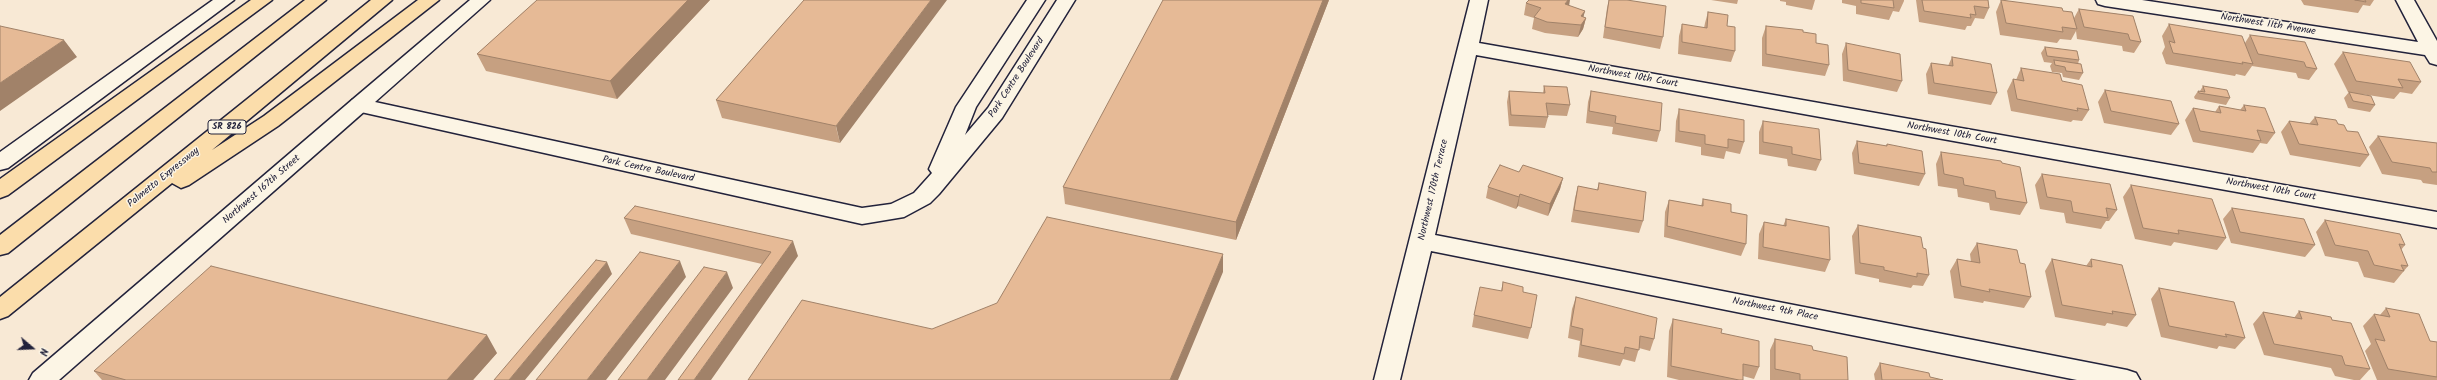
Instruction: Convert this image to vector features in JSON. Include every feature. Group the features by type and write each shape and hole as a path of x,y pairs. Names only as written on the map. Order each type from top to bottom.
{"highway":[{"path":"0,190 263,0"},
{"path":"0,247 317,0"},
{"name":"Palmetto Expressway","path":"0,310 383,0"},
{"path":"70,254 271,121 430,0"}],"street":[{"path":"0,163 225,0"},
{"name":"Northwest 167th Street","path":"42,380 481,0"},
{"name":"Park Centre Boulevard","path":"931,189 966,107 1036,0"},
{"name":"Park Centre Boulevard","path":"360,105 862,216 896,211 922,198 995,113 1066,0"},
{"name":"Northwest 170th Terrace","path":"1386,380 1422,241 1466,47 1479,0"},
{"name":"Northwest 11th Avenue","path":"2104,0 2434,54"},
{"path":"2405,0 2434,54"},
{"name":"Northwest 10th Court","path":"1466,47 2437,220"},
{"path":"966,107 995,113"},
{"name":"Northwest 9th Place","path":"1422,241 2127,380"}],"building":[{"path":"537,0 688,0 610,81 477,54"},
{"path":"804,0 931,0 836,126 716,100"},
{"path":"1163,0 1323,0 1236,222 1063,187"},
{"path":"1529,0 1568,0 1565,4 1585,11 1581,16 1586,18 1581,25 1547,22 1534,17 1541,8 1526,3"},
{"path":"1609,0 1627,0 1666,6 1663,37 1605,27"},
{"path":"1861,0 1893,0 1894,8 1861,3"},
{"path":"1922,0 1988,0 1989,8 1974,6 1976,15 1970,14 1971,18 1924,11"},
{"path":"2001,0 2062,8 2063,11 2072,12 2077,29 2062,27 2063,32 2006,23"},
{"path":"2079,9 2133,16 2141,42 2130,40 2128,34 2084,27"},
{"path":"1708,12 1728,15 1727,26 1735,27 1735,51 1682,42 1682,24 1707,28"},
{"path":"2169,24 2242,36 2253,64 2242,62 2243,64 2173,53 2169,41 2175,43"},
{"path":"0,26 64,40 0,83"},
{"path":"1766,26 1803,30 1803,32 1816,34 1816,43 1828,45 1829,65 1766,54"},
{"path":"2250,35 2305,42 2317,69 2306,67 2304,62 2258,54"},
{"path":"1846,43 1900,54 1902,81 1848,70"},
{"path":"2045,47 2077,51 2079,60 2047,56"},
{"path":"2343,52 2410,62 2421,82 2398,79 2403,88 2356,81"},
{"path":"1952,57 1991,64 1997,93 1934,83 1931,63 1953,66"},
{"path":"2054,60 2081,64 2083,73 2066,71 2065,67 2055,65"},
{"path":"2021,68 2060,74 2062,81 2082,85 2089,110 2077,108 2078,111 2017,99 2013,79 2024,81"},
{"path":"1544,86 1567,87 1570,105 1546,103 1548,117 1511,115 1509,91 1545,93"},
{"path":"2203,86 2227,90 2230,98 2199,93 2198,91 2205,92"},
{"path":"2105,90 2171,101 2179,124 2111,111"},
{"path":"1591,91 1662,103 1660,131 1615,123 1616,116 1589,111"},
{"path":"2349,92 2371,96 2375,105 2353,101"},
{"path":"2244,105 2265,108 2275,133 2257,130 2261,141 2200,131 2193,108 2221,113 2219,106 2246,111"},
{"path":"1679,109 1744,120 1744,142 1728,139 1728,148 1705,144 1705,135 1679,131"},
{"path":"2315,117 2336,120 2338,124 2344,125 2347,131 2358,132 2369,155 2299,144 2289,121 2318,125"},
{"path":"1763,121 1819,129 1821,160 1792,154 1792,147 1763,142"},
{"path":"2378,136 2437,143 2437,172 2432,172 2430,168 2392,162"},
{"path":"1857,141 1887,146 1887,144 1922,151 1925,174 1859,163"},
{"path":"1941,152 2001,161 2002,163 2020,167 2027,203 1996,198 1995,191 1964,185 1963,178 1944,174"},
{"path":"1500,165 1519,172 1523,165 1563,178 1550,204 1520,194 1519,197 1488,187"},
{"path":"2042,174 2110,184 2117,210 2106,208 2108,218 2073,212 2071,201 2047,197"},
{"path":"1599,183 1646,192 1643,221 1574,210 1578,186 1598,190"},
{"path":"2131,185 2212,199 2226,238 2178,230 2179,234 2143,228"},
{"path":"1703,199 1731,204 1731,212 1747,215 1746,244 1667,226 1669,200 1703,206"},
{"path":"635,206 793,241 694,380 678,380 771,252 624,218"},
{"path":"2232,208 2304,219 2315,245 2240,232"},
{"path":"1047,217 1223,254 1170,380 748,380 802,300 932,329 997,303"},
{"path":"1786,219 1829,227 1830,260 1763,247 1764,222 1786,226"},
{"path":"2325,220 2400,234 2405,245 2399,244 2408,266 2401,265 2404,271 2374,265 2368,251 2335,245"},
{"path":"1858,225 1921,237 1923,248 1926,249 1929,275 1917,273 1917,277 1884,270 1884,267 1860,263"},
{"path":"1977,243 2017,250 2020,263 2025,264 2031,297 1989,289 1990,292 1961,286 1957,259 1980,263"},
{"path":"640,252 680,261 587,380 536,380"},
{"path":"2052,259 2092,267 2091,259 2122,265 2136,315 2112,311 2113,314 2062,305"},
{"path":"596,260 607,262 509,380 494,380"},
{"path":"211,266 487,335 447,380 126,380 94,371"},
{"path":"704,267 727,272 647,380 618,380"},
{"path":"1503,282 1523,287 1523,292 1537,295 1531,328 1474,315 1480,287 1502,291"},
{"path":"2159,288 2234,302 2245,338 2225,334 2227,337 2169,326"},
{"path":"1576,297 1657,318 1654,339 1640,336 1639,350 1625,347 1624,354 1581,345 1583,329 1571,326"},
{"path":"2386,308 2419,314 2430,341 2437,342 2437,377 2388,369 2375,339 2385,341 2374,314 2390,317"},
{"path":"2299,311 2331,317 2332,320 2351,323 2370,369 2345,365 2342,356 2274,344 2263,312 2302,319"},
{"path":"1673,319 1722,329 1721,333 1759,341 1759,367 1743,364 1743,380 1739,380 1671,366"},
{"path":"1775,339 1812,346 1813,350 1847,357 1848,380 1800,380 1800,374 1775,369"},
{"path":"1880,363 1929,373 1930,377 1943,380 1882,380"}]}
